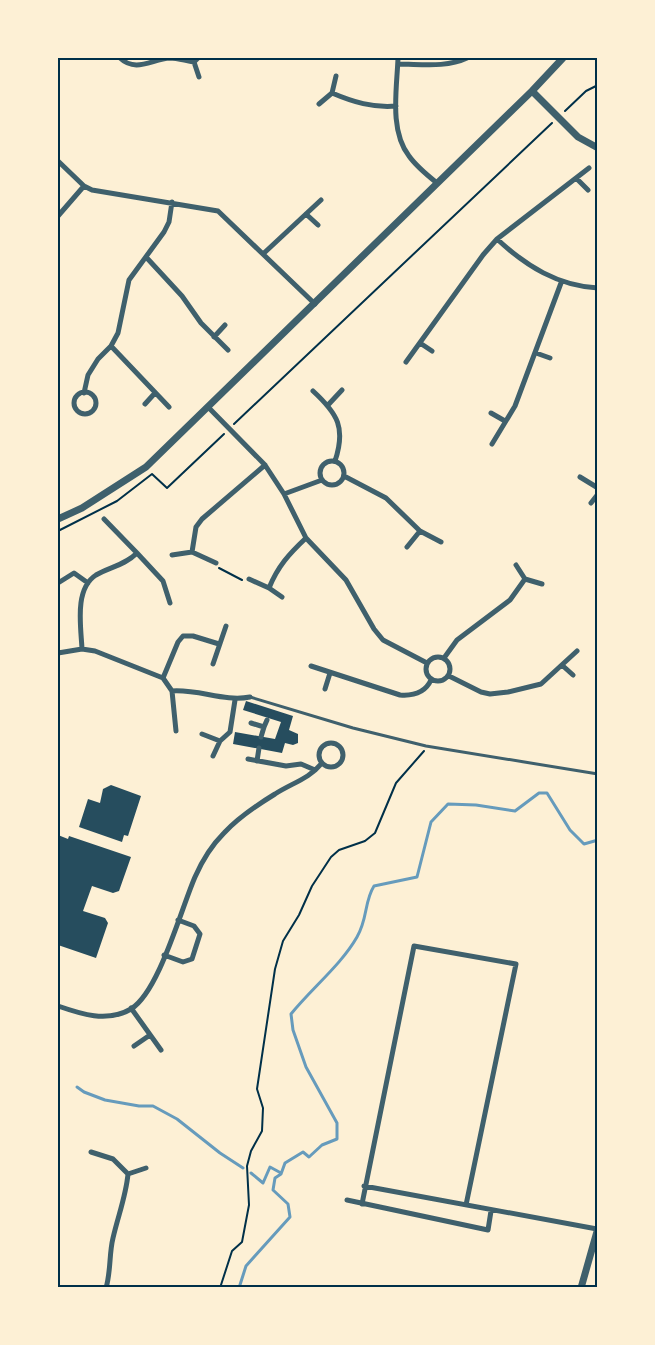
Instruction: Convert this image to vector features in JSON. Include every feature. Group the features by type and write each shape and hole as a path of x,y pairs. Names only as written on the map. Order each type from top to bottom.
{"street":[{"path":"120,58 141,66 172,58 196,60 199,77"},
{"path":"437,183 408,156 399,134 396,106 398,61 443,64 457,63 467,58"},
{"path":"58,519 82,508 146,467 209,408 532,91 563,58"},
{"path":"319,104 332,93 336,76"},
{"path":"532,91 578,137 598,148"},
{"path":"332,93 353,102 379,107 396,106"},
{"path":"58,161 84,186 92,190 218,210 315,304"},
{"path":"406,362 483,255 497,239 589,168"},
{"path":"576,178 588,190"},
{"path":"58,216 84,186"},
{"path":"263,254 320,200"},
{"path":"84,392 88,375 98,359 111,346 118,333 129,280 164,232 169,222 172,202"},
{"path":"306,214 318,225"},
{"path":"497,239 512,253 561,282 598,288"},
{"path":"146,256 182,296 201,323 228,350"},
{"path":"492,444 515,406 561,282"},
{"path":"214,337 225,325"},
{"path":"420,342 432,351"},
{"path":"111,346 169,407"},
{"path":"536,353 550,358"},
{"path":"328,405 342,390"},
{"path":"312,391 328,405 337,418 341,436 335,462"},
{"path":"84,392 90,394 95,400 93,410 87,414 80,413 74,405 77,395 84,392"},
{"path":"145,404 155,393"},
{"path":"209,408 265,465 284,494 306,538 346,580 383,640 427,663"},
{"path":"491,412 506,421"},
{"path":"330,461 335,462 342,467 344,476 342,480 334,485 329,485 322,480 320,475 322,466 330,461"},
{"path":"192,552 196,527 202,519 265,465"},
{"path":"344,476 386,498 420,531 441,542"},
{"path":"580,477 598,488"},
{"path":"284,494 322,480"},
{"path":"591,503 598,494"},
{"path":"104,519 163,581 170,603"},
{"path":"407,548 420,531"},
{"path":"269,588 276,570 285,558 306,538"},
{"path":"172,555 192,552 216,563"},
{"path":"82,649 81,612 83,594 88,583 96,576 128,562 137,553"},
{"path":"516,566 526,579 542,584"},
{"path":"58,584 74,573 88,583"},
{"path":"249,579 269,588 282,597"},
{"path":"444,658 457,640 510,600 526,579"},
{"path":"213,664 226,626"},
{"path":"163,678 178,642 183,636 193,636 219,644"},
{"path":"58,653 82,649 163,678 172,691 176,731"},
{"path":"449,676 481,692 502,693 541,684 563,666 577,651"},
{"path":"438,657 444,658 451,669 449,676 438,682 431,680 426,669 427,663 438,657"},
{"path":"311,666 405,696 419,693 431,680"},
{"path":"563,666 573,675"},
{"path":"325,689 330,673"},
{"path":"172,691 187,690 235,700 250,697"},
{"path":"213,756 220,742 230,732 235,700"},
{"path":"261,737 267,720"},
{"path":"251,723 264,727"},
{"path":"202,734 220,742"},
{"path":"330,742 340,746 343,754 338,764 332,767 322,763 319,753 322,746 330,742"},
{"path":"256,761 259,748"},
{"path":"248,759 286,766 301,764 315,770"},
{"path":"58,1006 88,1016 117,1014 131,1008 150,987 200,866 208,852 224,833 276,793 315,770 322,763"},
{"path":"164,955 183,962 192,959 200,934 194,926 178,920"},
{"path":"362,1204 364,1186 414,946 516,964 466,1205"},
{"path":"131,1008 161,1050"},
{"path":"134,1046 150,1035"},
{"path":"91,1152 112,1159 128,1174"},
{"path":"128,1174 146,1168"},
{"path":"106,1288 110,1275 113,1238 128,1174"},
{"path":"364,1186 491,1211 597,1229 581,1288"},
{"path":"347,1200 488,1230 491,1211"}],"lane":[{"path":"250,697 353,728 426,746 598,774"}],"path":[{"path":"58,531 117,502 152,474 167,488 586,90 598,85"},
{"path":"216,563 219,568 242,580 249,579"},
{"path":"220,1288 232,1251 242,1242 250,1205 247,1166 251,1151 262,1131 263,1108 257,1089 275,969 283,941 299,915 312,886 331,857 339,850 365,840 375,832 396,783 422,756 426,746"}],"building":[{"path":"246,701 293,716 289,730 298,734 298,743 293,745 285,743 282,753 233,744 235,732 275,739 281,722 243,710"},
{"path":"111,785 141,796 128,836 124,835 122,842 79,827 88,799 100,803 103,789"},
{"path":"58,835 68,839 69,836 131,857 119,891 113,893 92,886 83,911 105,918 108,923 96,958 58,945"}],"waterway":[{"path":"239,1288 246,1266 290,1217 288,1204 273,1190 275,1178 281,1174 285,1163 303,1152 309,1157 322,1145 337,1139 337,1123 306,1067 293,1030 291,1014 335,967 357,937 374,886 417,877 431,822 448,804 476,805 515,811 539,793 547,793 570,830 584,844 598,840"},
{"path":"77,1087 84,1092 105,1100 139,1106 153,1106 177,1119 220,1153 243,1168"},
{"path":"251,1173 263,1183 270,1167 281,1173"}]}
